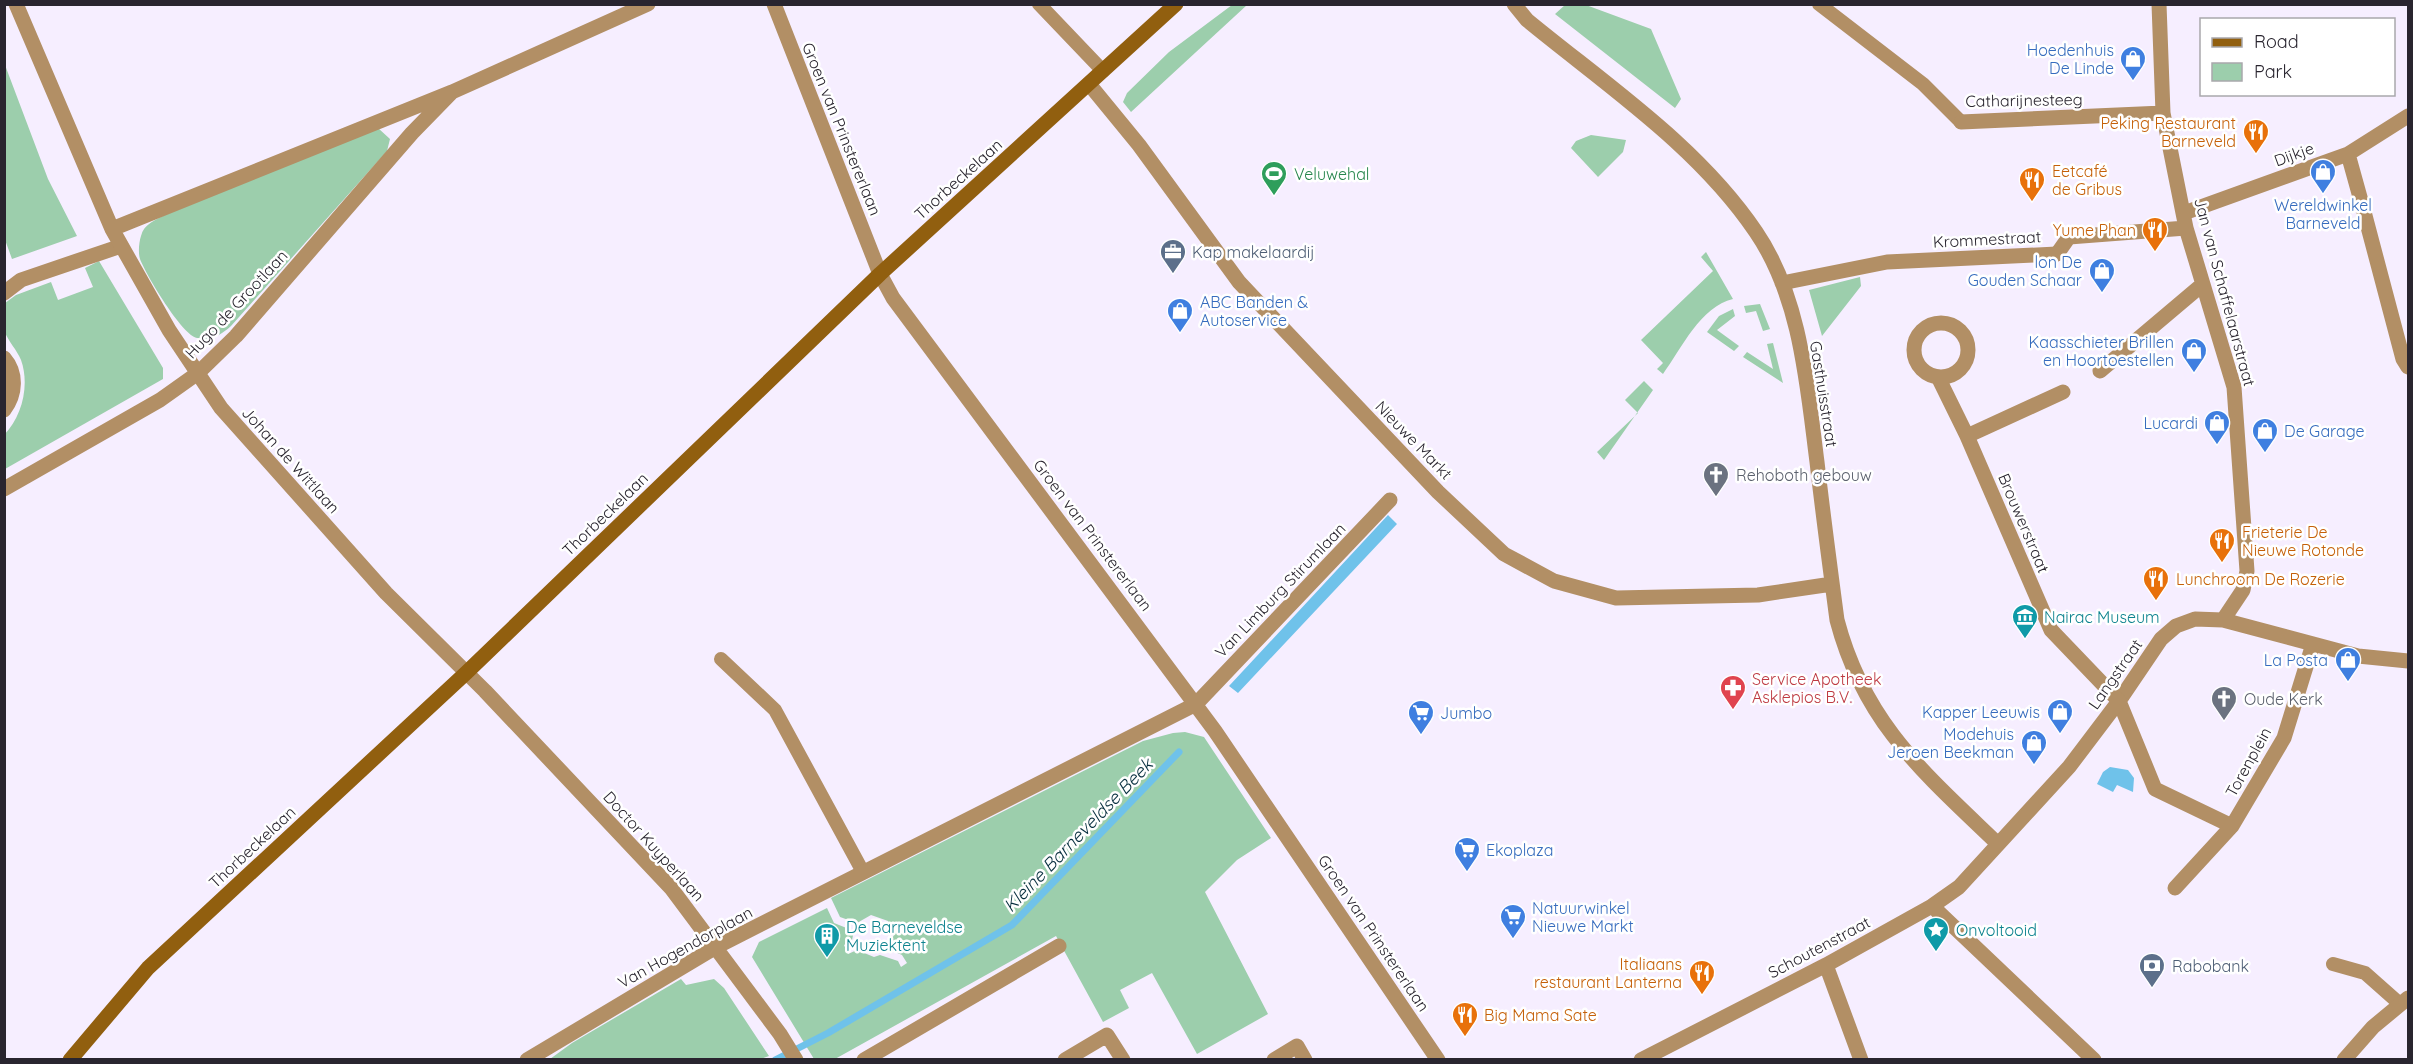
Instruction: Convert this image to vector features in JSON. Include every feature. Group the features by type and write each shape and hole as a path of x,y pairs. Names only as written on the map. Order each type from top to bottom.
{"main road":[{"name":"Thorbeckelaan","path":"70,1059 148,968 466,673 880,273 1176,4"}],"street":[{"name":"Johan de Wittlaan","path":"16,4 112,229 169,330 221,408 370,575 466,673"},
{"name":"Hugo de Grootlaan","path":"112,229 452,92 648,4"},
{"name":"Groen van Prinstererlaan","path":"774,4 880,273 893,298 1196,704 1438,1059"},
{"name":"Gasthuisstraat","path":"1514,4 1527,20 1674,141 1713,177 1756,233 1782,283 1800,348 1810,406 1837,620 1845,651 1872,707 1910,759 1998,844"},
{"name":"Jan van Schaffelaarstraat","path":"2158,4 2163,113 2185,220 2234,387 2247,559 2243,590 2223,620"},
{"name":"Nieuwe Markt","path":"1089,84 1138,145 1239,282 1425,478 1504,554 1554,582 1616,598 1758,595 1832,584"},
{"name":"Hugo de Grootlaan","path":"4,489 160,400 198,373 236,336 412,133 452,92"},
{"name":"Catharijnesteeg","path":"1961,122 2163,113"},
{"name":"Dijkje","path":"2185,220 2348,154 2409,116"},
{"path":"2348,154 2403,359 2409,367"},
{"name":"Krommestraat","path":"1782,283 1887,262 2057,254 2069,237 2185,220"},
{"path":"4,293 21,280 121,246"},
{"path":"2100,371 2203,284"},
{"path":"4,358 14,379 12,400 4,410"},
{"name":"Brouwerstraat","path":"1938,377 1967,436 2051,630 2119,701"},
{"path":"1967,436 2063,392"},
{"name":"Van Limburg Stirumlaan","path":"1196,704 1390,500"},
{"name":"Langstraat","path":"1998,844 2069,767 2169,632 2195,619 2223,620 2358,656 2409,661"},
{"name":"Torenplein","path":"2175,888 2232,826 2284,738 2313,644"},
{"name":"Doctor Kuyperlaan","path":"466,673 671,888 780,1034 796,1059"},
{"path":"2119,701 2155,789 2232,826"},
{"name":"Van Hogendorplaan","path":"527,1059 716,947 1196,704"},
{"name":"Schoutenstraat","path":"1641,1059 1826,965 1932,906 1959,887 1998,844"},
{"path":"1932,906 2094,1059"},
{"path":"864,1059 1059,946"},
{"path":"1826,965 1861,1059"},
{"path":"2344,1059 2386,1015 2404,1001"},
{"path":"1065,1059 1107,1035 1123,1059"},
{"path":"1274,1059 1297,1047 1305,1059"}],"lane":[{"path":"1039,4 1103,71"},
{"name":"Catharijnesteeg","path":"1819,4 1923,84 1961,122"},
{"path":"721,659 775,710 863,873"},
{"path":"2333,964 2365,973 2404,1001"}],"green space":[{"path":"1232,5 1247,5 1131,112 1123,102 1127,93 1169,52"},
{"path":"1565,5 1586,5 1651,29 1681,99 1675,108 1555,14"},
{"path":"5,65 48,179 77,236 12,259 4,237"},
{"path":"378,128 390,139 387,151 231,326 220,335 211,338 202,339 190,334 165,303 140,259 140,238 147,225 165,215"},
{"path":"1591,135 1626,140 1623,152 1598,177 1571,148 1576,141"},
{"path":"1706,252 1733,299 1711,310 1702,319 1663,374 1657,369 1663,363 1641,340 1713,271 1701,257"},
{"path":"99,261 163,368 163,379 5,469 4,435 20,410 25,380 21,360 4,329 5,303 16,295 51,282 58,300 93,287 85,268"},
{"path":"1860,277 1861,286 1822,336 1809,290"},
{"path":"1760,304 1770,329 1763,331 1756,311 1746,313 1744,306"},
{"path":"1733,309 1735,316 1717,330 1739,346 1734,351 1707,332 1719,316"},
{"path":"1773,343 1783,383 1743,357 1747,352 1773,369 1767,344"},
{"path":"1644,381 1653,390 1637,412 1625,400"},
{"path":"1635,416 1604,460 1597,452"},
{"path":"1185,732 1204,737 1271,838 1237,860 1205,892 1268,1014 1197,1054 1152,973 1120,990 1129,1008 1103,1022 1056,936 835,1059 814,1059 752,957 759,942 827,908 834,923 854,931 852,940 844,945 848,954 857,950 874,957 880,955 898,961 901,967 907,963 902,955 889,949 894,934 888,921 871,915 857,923 840,917 831,898 1143,741"},
{"path":"681,979 686,985 714,979 724,988 769,1056 758,1060 550,1059 572,1043"}],"water":[{"path":"1388,515 1397,524 1238,693 1229,686"},
{"path":"2110,767 2128,770 2134,778 2133,792 2117,785 2113,792 2097,784 2103,772"}],"waterway":[{"name":"Kleine Barneveldse Beek","path":"775,1060 828,1033 1012,925 1179,752"}],"place":[{"name":"Hoedenhuis De Linde","path":"2133,82"},
{"name":"Peking Restaurant Barneveld","path":"2256,155"},
{"name":"Wereldwinkel Barneveld","path":"2323,195"},
{"name":"Veluwehal","path":"1274,197"},
{"name":"Eetcafé de Gribus","path":"2032,203"},
{"name":"Yume Phan","path":"2155,253"},
{"name":"Kap makelaardij","path":"1173,275"},
{"name":"lon De Gouden Schaar","path":"2102,294"},
{"name":"ABC Banden & Autoservice","path":"1180,334"},
{"name":"Kaasschieter Brillen en Hoortoestellen","path":"2194,374"},
{"name":"Lucardi","path":"2217,446"},
{"name":"De Garage","path":"2265,454"},
{"name":"Rehoboth gebouw","path":"1716,498"},
{"name":"Frieterie De Nieuwe Rotonde","path":"2222,564"},
{"name":"Lunchroom De Rozerie","path":"2156,602"},
{"name":"Nairac Museum","path":"2025,640"},
{"name":"La Posta","path":"2348,683"},
{"name":"Service Apotheek Asklepios B.V.","path":"1733,711"},
{"name":"Oude Kerk","path":"2224,722"},
{"name":"Kapper Leeuwis","path":"2060,735"},
{"name":"Jumbo","path":"1421,736"},
{"name":"Modehuis Jeroen Beekman","path":"2034,766"},
{"name":"Ekoplaza","path":"1467,873"},
{"name":"Natuurwinkel Nieuwe Markt","path":"1513,940"},
{"name":"Onvoltooid","path":"1936,953"},
{"name":"De Barneveldse Muziektent","path":"827,959"},
{"name":"Rabobank","path":"2152,989"},
{"name":"Italiaans restaurant Lanterna","path":"1702,996"},
{"name":"Big Mama Sate","path":"1465,1038"}]}
